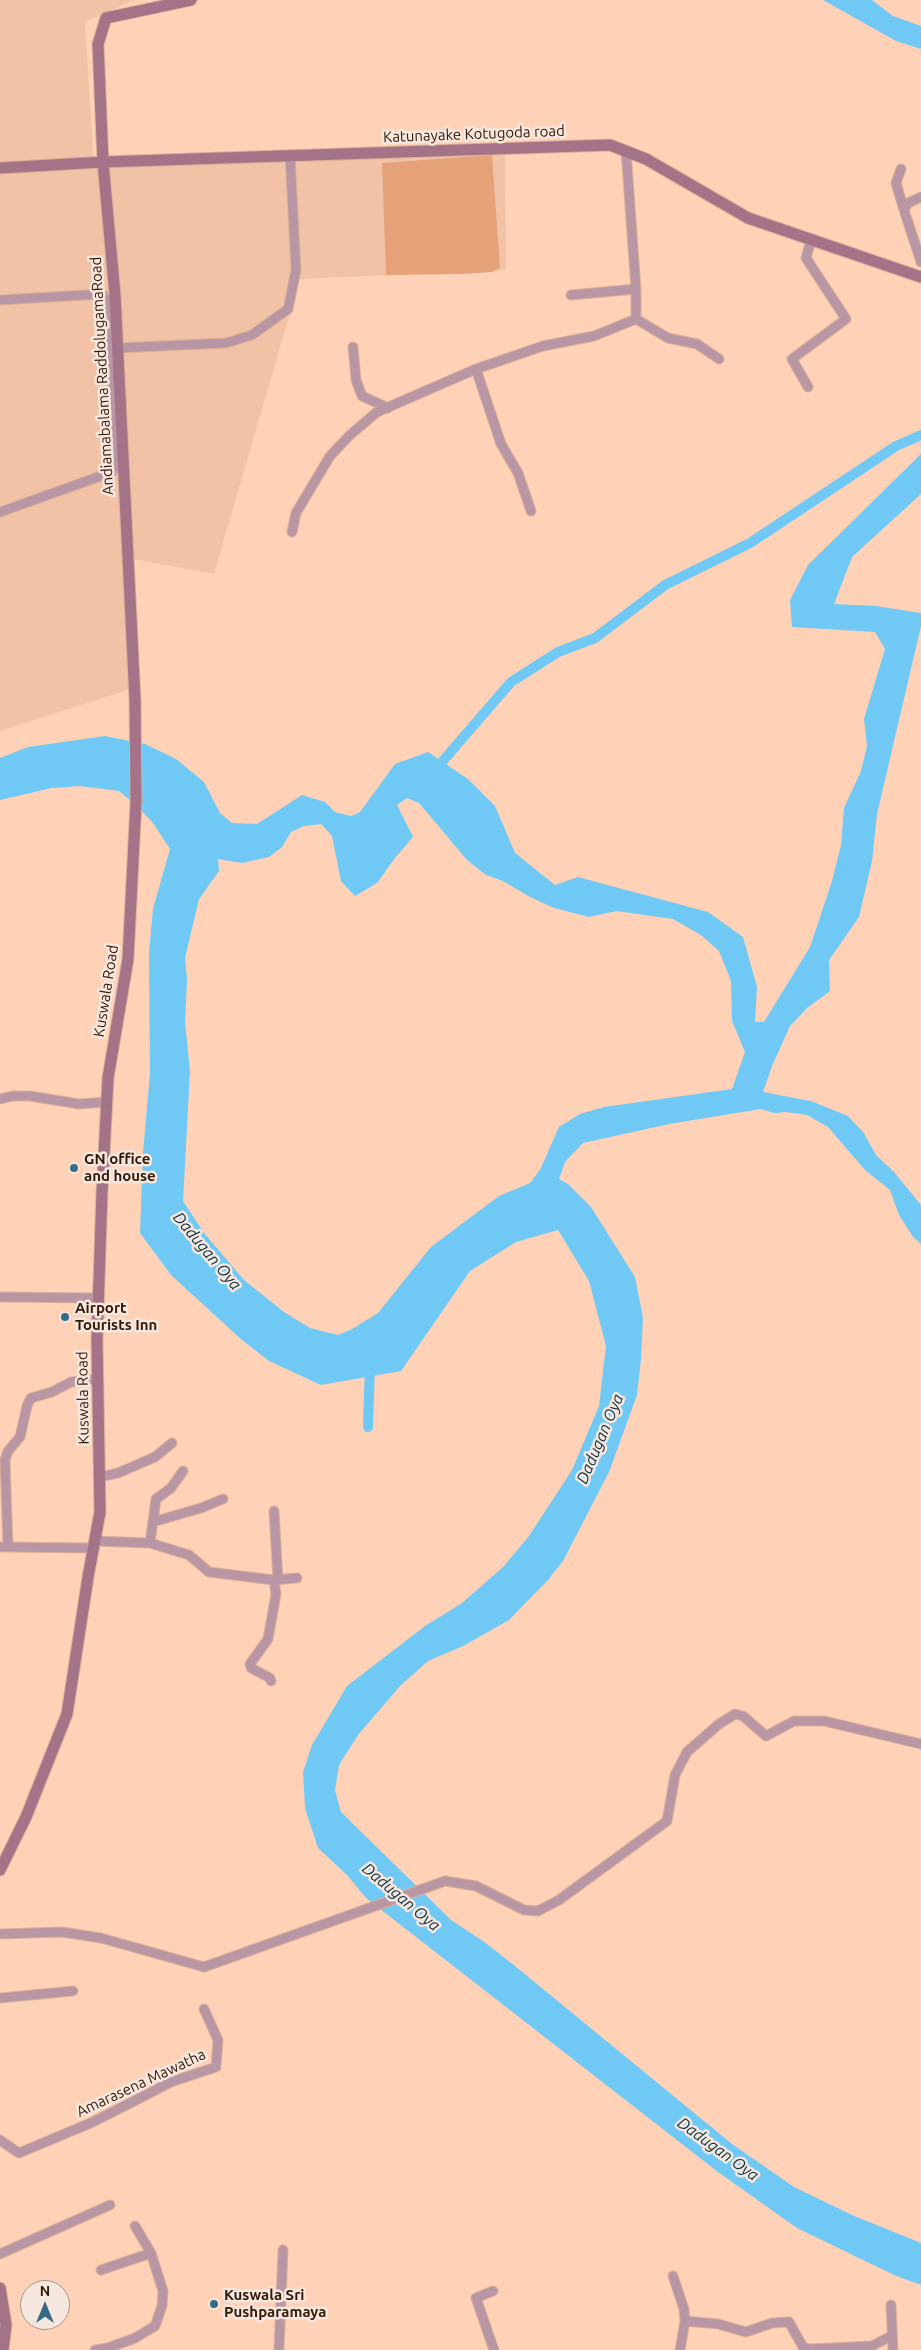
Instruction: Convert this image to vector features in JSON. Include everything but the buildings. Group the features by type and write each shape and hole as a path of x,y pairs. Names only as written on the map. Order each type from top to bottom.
{"street":[{"name":"Andiamabalama RaddolugamaRoad","path":"136,820 135,699 115,295 103,162 98,44 106,18 191,0"},
{"name":"Katunayake Kotugoda road","path":"0,168 103,162 610,145 646,159 748,218 921,277"},
{"path":"626,151 636,289 636,319"},
{"path":"117,348 226,343 252,335 288,309 296,270 290,155"},
{"path":"901,169 896,183 921,262"},
{"path":"904,210 908,203 921,197"},
{"path":"808,387 792,359 846,319 806,258 811,240"},
{"path":"571,295 636,289"},
{"path":"0,300 102,294 108,300 116,467 112,472 0,512"},
{"path":"636,319 668,338 697,344 719,359"},
{"path":"292,532 296,513 330,456 350,435 377,412 476,370 543,346 594,336 636,319"},
{"path":"353,347 356,380 362,396 388,408"},
{"path":"476,370 502,444 518,473 531,511"},
{"name":"Kuswala Road","path":"0,1870 26,1817 67,1714 100,1512 98,1298 107,1102 114,1036 128,959 136,820"},
{"path":"0,1099 13,1096 30,1096 80,1104 107,1102"},
{"path":"0,1297 98,1298"},
{"path":"98,1379 72,1382 52,1392 32,1398 26,1406 20,1436 8,1450 4,1460 4,1547 150,1543 189,1555 209,1572 276,1580 297,1578"},
{"path":"100,1477 118,1473 155,1457 172,1443"},
{"path":"150,1543 156,1500 171,1488 183,1471"},
{"path":"153,1522 201,1508 223,1498"},
{"path":"271,1681 270,1678 251,1668 250,1664 268,1639 276,1594 274,1511"},
{"path":"0,1934 62,1932 101,1938 204,1967 445,1881 476,1886 524,1910 538,1911 559,1900 667,1821 675,1776 687,1752 719,1724 735,1714 743,1716 766,1736 794,1721 824,1721 921,1744"},
{"path":"0,1998 12,1999 73,1991"},
{"name":"Amarasena Mawatha","path":"0,2140 18,2153 93,2122 171,2082 216,2067 218,2040 204,2010"},
{"path":"0,2254 110,2205"},
{"path":"95,2350 108,2349 135,2338 155,2326 162,2306 163,2291 151,2253 135,2226"},
{"path":"279,2350 283,2250"},
{"path":"101,2270 151,2253"},
{"path":"673,2276 684,2309 685,2322 680,2350"},
{"path":"0,2288 6,2325 4,2350"},
{"path":"493,2291 476,2298 494,2350"},
{"path":"891,2305 893,2350"},
{"path":"685,2322 718,2324 746,2332 772,2323 789,2322 803,2347 810,2349 872,2346 891,2336"}],"shaded area":[{"path":"0,0 134,0 85,22 94,167 505,152 506,270 300,279 214,574 127,558 128,690 0,731"},
{"path":"492,155 500,268 492,272 462,274 386,275 382,163"}],"water":[{"path":"823,0 872,0 893,16 921,26 921,49 896,41"},
{"name":"Dadugan Oya","path":"921,454 921,494 852,557 834,604 876,606 921,613 921,626 877,814 872,861 859,917 829,960 830,991 807,1008 790,1026 772,1066 763,1092 811,1101 848,1116 863,1132 876,1155 894,1172 921,1205 921,1244 913,1237 899,1215 890,1190 865,1170 828,1127 807,1115 786,1112 774,1113 761,1109 669,1124 583,1143 565,1162 559,1179 568,1184 591,1207 635,1277 643,1318 637,1395 609,1472 563,1561 548,1580 509,1620 463,1646 428,1661 400,1686 358,1735 339,1765 335,1790 341,1812 451,1920 483,1941 515,1966 732,2144 794,2187 852,2215 921,2243 921,2285 894,2275 797,2228 718,2172 366,1898 347,1875 318,1848 305,1808 303,1772 312,1745 347,1686 425,1626 462,1603 503,1567 529,1536 572,1470 599,1406 606,1346 589,1281 558,1230 516,1242 470,1271 401,1371 321,1385 269,1361 242,1340 171,1275 140,1233 143,1153 150,1073 149,953 153,909 170,849 153,823 119,791 80,786 52,788 0,800 0,758 28,747 105,736 145,744 176,759 204,782 220,813 232,823 257,824 302,795 325,802 335,812 351,816 360,812 395,764 428,752 468,779 495,806 515,853 555,885 578,877 708,912 743,937 757,987 755,1022 764,1022 810,947 832,881 841,845 844,808 861,771 867,746 864,719 885,649 875,632 792,627 790,600 808,565","holes":["407,798 419,803 467,860 486,875 503,881 530,897 554,908 589,917 617,911 673,919 701,935 719,951 731,981 732,1021 745,1052 732,1089 604,1107 580,1114 559,1127 540,1170 530,1183 499,1196 431,1247 378,1313 338,1335 310,1328 284,1312 244,1280 204,1233 183,1201 190,1071 185,1022 187,979 185,958 199,899 219,871 218,859 242,863 269,857 282,847 291,832 304,826 321,824 332,836 341,881 355,896 377,883 413,837 397,805"]}],"waterway":[{"path":"435,770 511,682 558,652 595,638 665,585 750,543 896,446 921,435"},
{"path":"368,1427 370,1364"}],"place":[{"name":"GN office and house","path":"74,1168"},
{"name":"Airport Tourists Inn","path":"65,1317"},
{"name":"Kuswala Sri Pushparamaya","path":"214,2304"}]}
